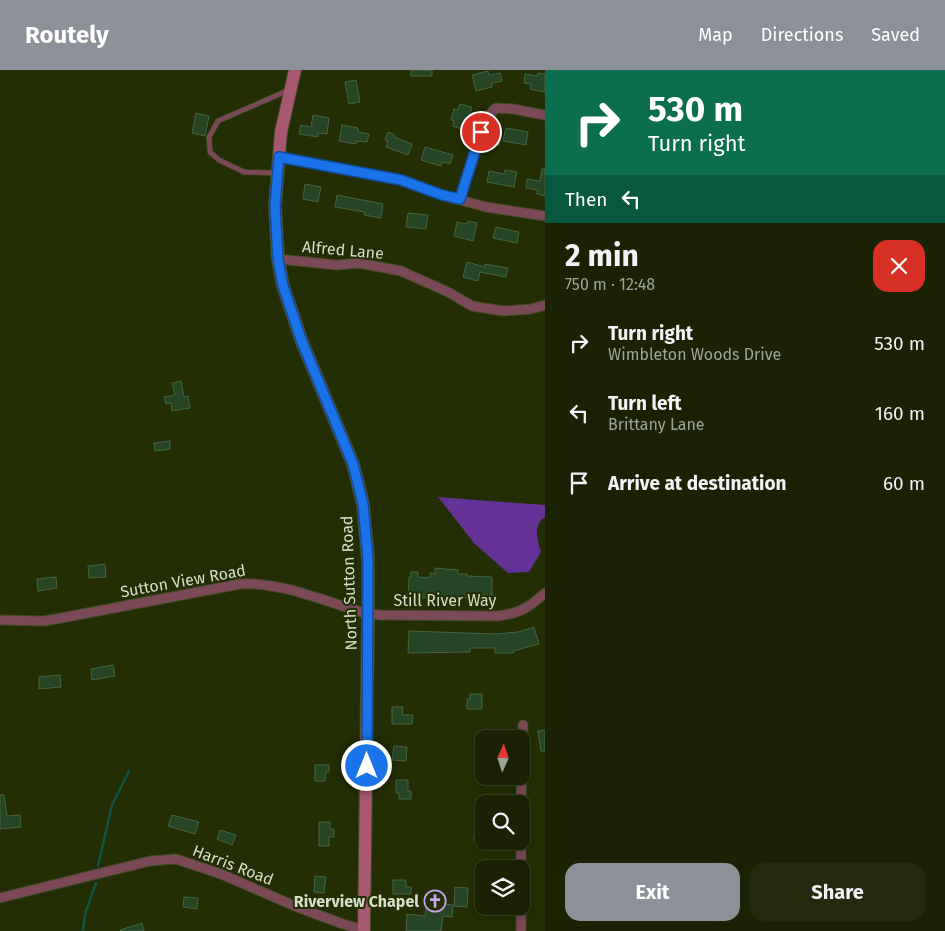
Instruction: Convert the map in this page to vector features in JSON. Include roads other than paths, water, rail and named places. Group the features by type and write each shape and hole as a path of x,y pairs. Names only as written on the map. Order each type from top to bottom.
{"main road":[{"name":"North Sutton Road","path":"295,70 281,132 275,206 278,259 283,286 302,342 353,464 363,504 368,560 364,931"}],"street":[{"path":"460,199 487,117 496,108 545,115"},
{"path":"279,157 401,180 442,195 486,206 545,216"},
{"name":"Alfred Lane","path":"278,259 337,265 359,263 401,271 448,292 472,306 503,311 531,309 545,305"},
{"name":"Sutton View Road","path":"0,620 33,621 61,618 253,583 276,586 368,614"},
{"name":"Still River Way","path":"368,614 512,615 529,608 545,593"},
{"path":"521,795 523,725"},
{"name":"Harris Road","path":"0,898 150,861 176,859 221,874 306,910 364,931"},
{"path":"521,915 521,931"}],"lane":[{"path":"278,173 244,172 228,164 210,152 209,137 218,121 279,93 290,90"}],"waterway":[{"path":"98,866 112,805 129,771"},
{"path":"83,931 85,914 96,883"}],"place":[{"name":"Riverview Chapel","path":"435,901"}]}
